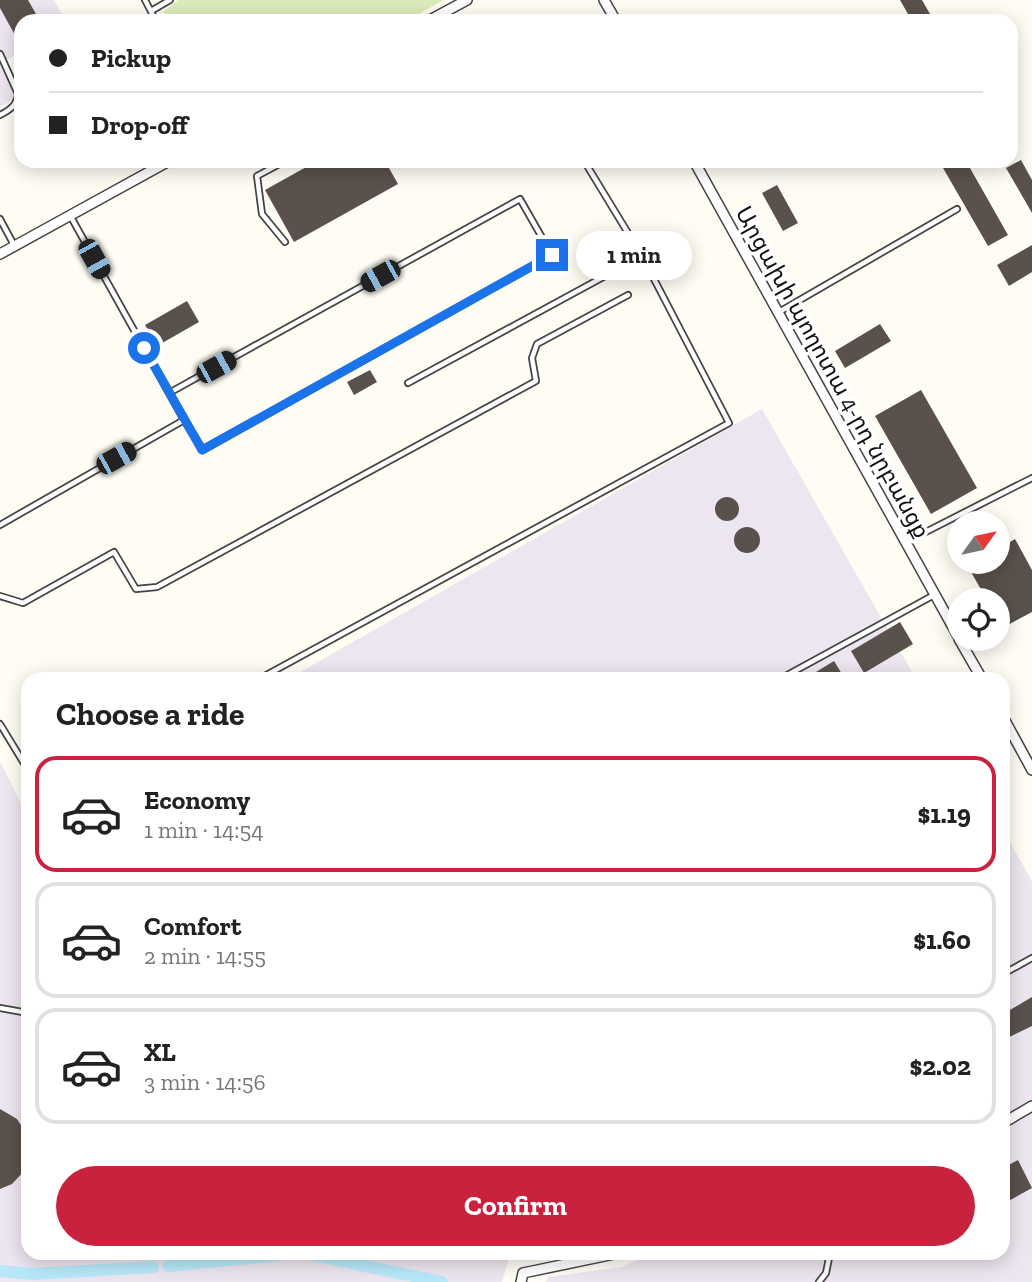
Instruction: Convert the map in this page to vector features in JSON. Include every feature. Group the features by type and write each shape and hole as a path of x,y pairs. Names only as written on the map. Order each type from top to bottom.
{"street":[{"path":"441,14 467,0"},
{"path":"1,251 15,246 156,168"},
{"name":"Արցախի պողոտա 4-րդ նրբանցք","path":"698,168 947,617"},
{"name":"Արցախի պողոտա 4-րդ նրբանցք","path":"966,651 978,672"},
{"path":"1010,730 1032,770"},
{"path":"1010,1119 1032,1106"},
{"path":"521,1282 523,1273 585,1260"}],"lane":[{"path":"145,0 153,14"},
{"path":"151,10 170,0"},
{"path":"0,54 14,78"},
{"path":"0,116 14,104"},
{"path":"272,168 257,176 262,214 285,242"},
{"path":"272,672 729,423 642,256 588,168"},
{"path":"70,216 184,420 202,450 552,255 520,199 169,393"},
{"path":"778,312 957,209"},
{"path":"0,219 15,246"},
{"path":"408,383 642,256"},
{"path":"0,596 23,603 114,552 136,589 156,587 536,381 532,358 537,344 628,295"},
{"path":"0,525 184,420"},
{"path":"906,542 1032,478"},
{"path":"793,672 934,594"},
{"path":"0,724 21,758"},
{"path":"1010,970 1032,958"},
{"path":"0,1008 21,1012"},
{"path":"820,1282 826,1273 829,1260"}],"shaded area":[{"path":"0,0 54,0 62,14 14,14 14,56 5,61 14,80 14,99 0,107"},
{"path":"762,409 912,672 300,672"},
{"path":"0,761 21,803 21,1260 509,1260 502,1282 0,1282"},
{"path":"1010,842 1032,881 1032,1282 546,1282 548,1277 622,1267 638,1260 1010,1260"}],"green space":[{"path":"178,0 444,0 419,14 164,14"}],"building":[{"path":"0,0 28,0 36,14 14,14 14,33 0,8"},
{"path":"900,0 922,0 930,14 908,14"},
{"path":"1021,160 1032,180 1032,213 1006,168 1018,168 1018,162"},
{"path":"304,168 389,168 398,184 294,242 265,190"},
{"path":"943,168 970,168 1008,235 988,246"},
{"path":"777,185 798,223 783,231 762,193"},
{"path":"1032,245 1032,272 1009,286 997,265"},
{"path":"187,301 199,322 157,346 145,325"},
{"path":"880,324 891,341 845,368 835,351"},
{"path":"370,370 377,382 354,395 347,382"},
{"path":"921,390 977,488 931,514 875,416"},
{"path":"727,497 736,500 739,509 736,518 727,521 718,518 715,509 718,500"},
{"path":"747,527 756,531 760,540 756,549 747,553 738,549 734,540 738,531"},
{"path":"1015,539 1032,570 1032,612 1010,624 1010,588 980,588 972,574 1010,574 1010,542"},
{"path":"900,622 913,644 866,672 851,651"},
{"path":"834,661 841,672 816,672"},
{"path":"1032,997 1032,1026 1010,1037 1010,1010"},
{"path":"0,1109 17,1119 21,1125 21,1174 12,1184 0,1189"},
{"path":"1018,1160 1032,1188 1010,1200 1010,1164"}],"waterway":[{"path":"168,1266 229,1260"},
{"path":"337,1260 442,1282"},
{"path":"0,1271 33,1274 153,1267"}],"route":[{"path":"144,348 202,450 552,255"}]}
